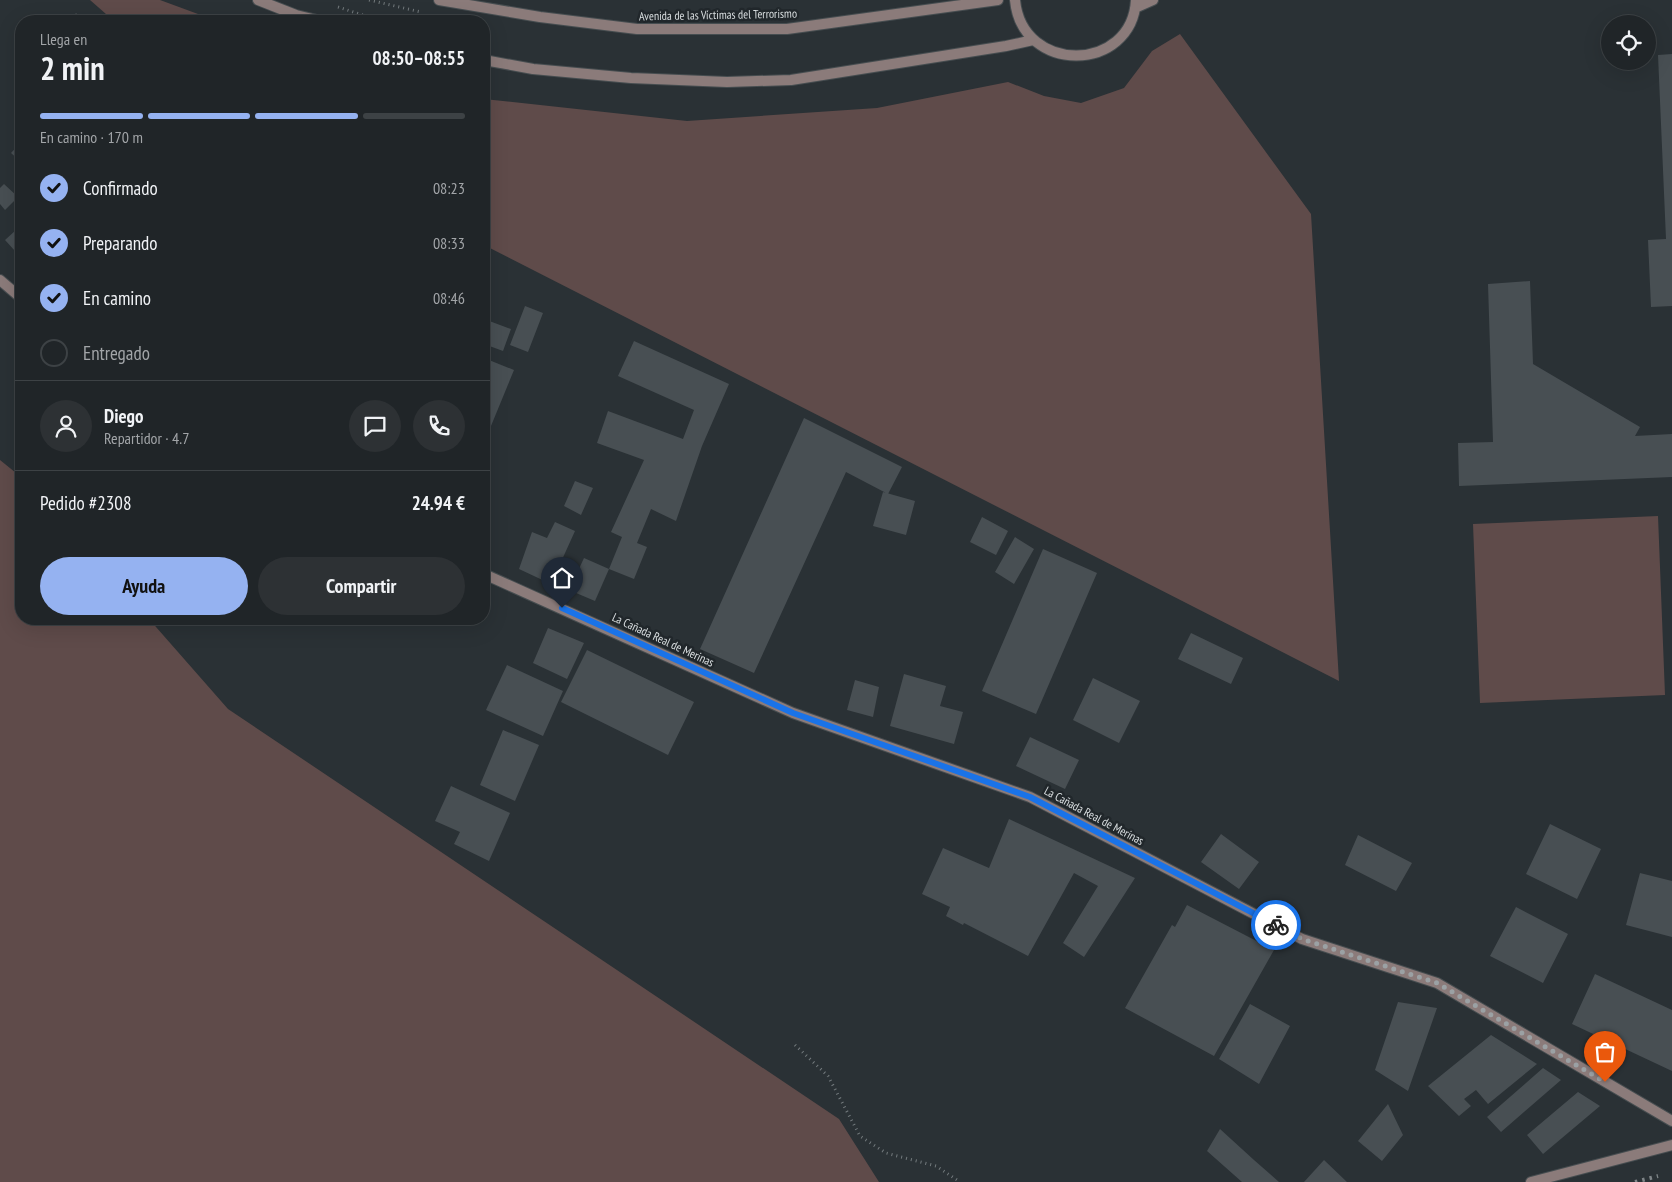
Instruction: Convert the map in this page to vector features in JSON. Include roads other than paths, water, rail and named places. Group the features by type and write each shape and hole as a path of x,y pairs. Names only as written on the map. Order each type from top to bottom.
{"street":[{"path":"258,0 296,15"},
{"name":"Avenida de las Víctimas del Terrorismo","path":"438,0 540,17 646,29 787,29 998,0"},
{"path":"1015,0 1022,26 1033,40 1048,50 1066,56 1084,56 1102,50 1117,40 1129,26 1136,4 1153,0"},
{"path":"490,61 534,69 631,78 791,80 1033,40"},
{"path":"0,280 15,293"},
{"name":"La Cañada Real de Merinas","path":"490,577 793,713 1030,797 1302,939 1437,983 1672,1121"},
{"path":"1531,1182 1672,1145"}],"railway":[{"path":"1635,1182 1658,1176"}]}
